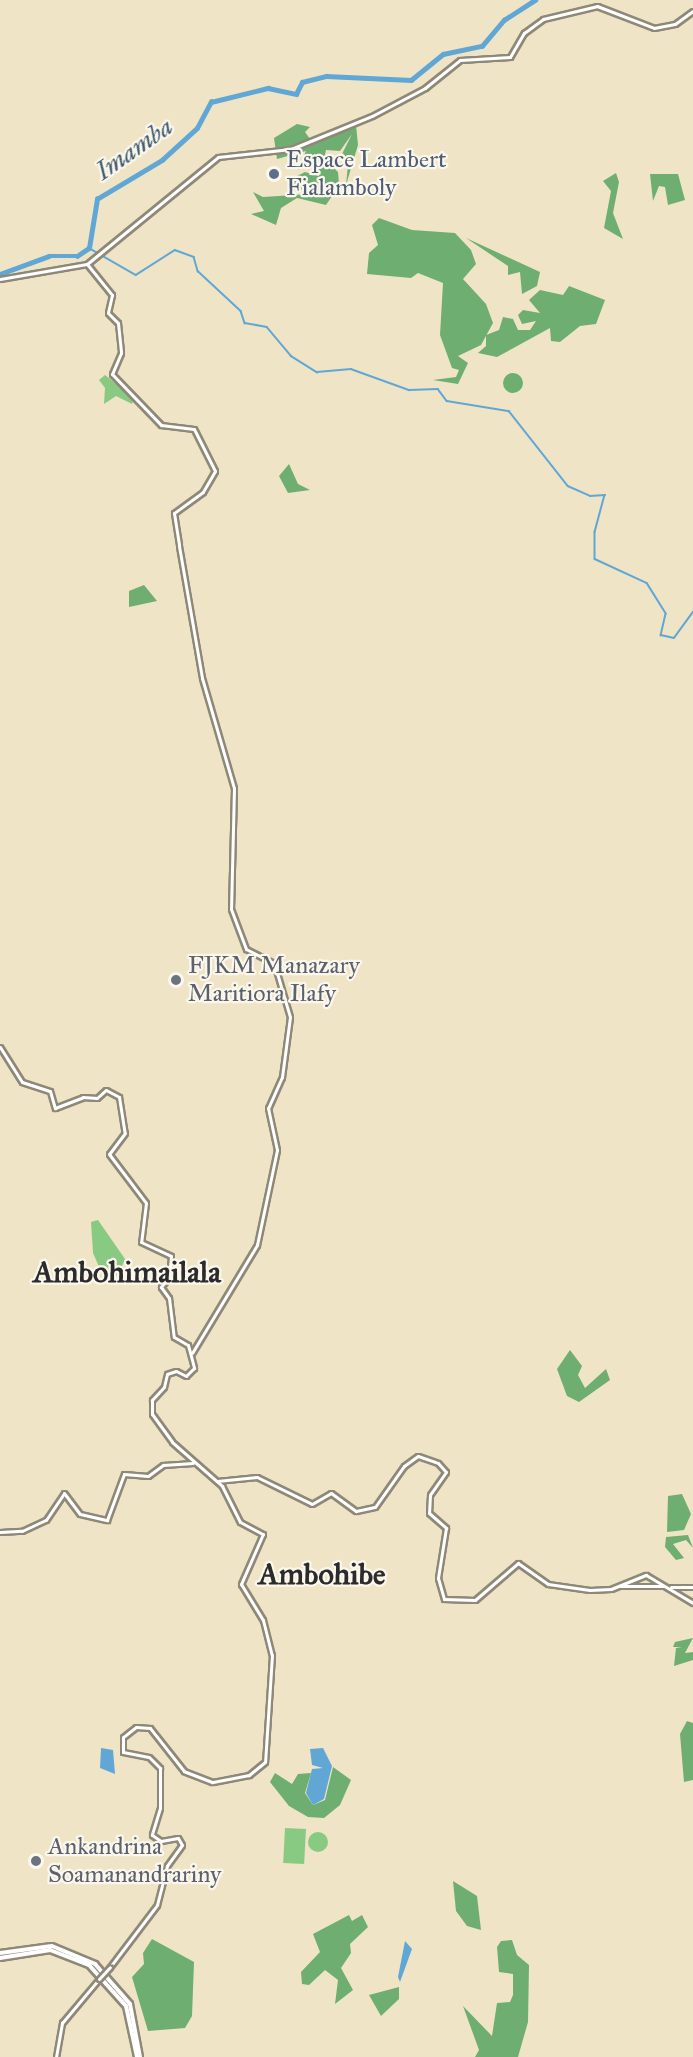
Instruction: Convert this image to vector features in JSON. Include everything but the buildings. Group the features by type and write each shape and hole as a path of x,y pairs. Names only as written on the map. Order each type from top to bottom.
{"main road":[{"path":"0,1953 52,1946 95,1964 130,2004 139,2057"},
{"path":"0,1958 50,1950 89,1965 122,1999 134,2028 139,2057"}],"street":[{"path":"0,279 87,264 218,156 291,149 372,116 424,88 460,60 510,57 524,33 543,19 597,6 654,28 675,24 693,11"},
{"path":"56,2057 62,2024 157,1905 167,1866 182,1845 178,1838 165,1841 152,1835 160,1808 160,1768 149,1757 123,1752 123,1737 136,1727 150,1728 184,1771 212,1782 249,1775 265,1762 272,1655 263,1620 241,1584 263,1534 240,1522 215,1480 193,1463 154,1420 150,1405 168,1372 190,1375 192,1353 257,1245 277,1150 268,1108 282,1077 290,1017 274,963 246,949 231,909 234,788 202,678 174,513 203,492 215,471 194,429 161,425 112,374 121,353 118,324 108,313 112,295 87,264"},
{"path":"0,1047 22,1082 50,1091 55,1108 83,1097 97,1098 106,1090 119,1097 125,1133 110,1155 146,1203 141,1242 171,1256 169,1277 161,1287 169,1298 174,1337 192,1353"},
{"path":"215,1480 257,1477 312,1504 329,1492 356,1511 375,1507 404,1466 420,1457 446,1472 430,1495 429,1513 446,1528 438,1578 444,1599 475,1600 501,1583 515,1563 548,1584 595,1591 616,1587 693,1587"},
{"path":"0,1532 22,1531 46,1520 64,1493 80,1514 107,1520 124,1474 148,1476 163,1464 193,1463"},
{"path":"616,1587 645,1575 669,1587 693,1604"}],"green space":[{"path":"297,124 310,127 305,132 310,139 356,125 358,145 346,185 348,165 342,154 352,134 340,151 326,150 324,159 338,172 340,195 324,192 323,196 332,196 326,205 297,198 281,208 276,225 251,214 264,211 253,192 263,197 310,194 293,185 293,178 305,172 319,176 318,159 298,170 306,151 277,159 274,138"},
{"path":"616,173 619,182 613,213 623,239 604,228 611,191 603,181"},
{"path":"650,174 678,174 685,200 668,205 665,187 659,186 653,201"},
{"path":"379,218 412,230 455,233 471,250 476,264 463,279 486,304 493,323 481,345 458,356 468,363 458,384 433,380 456,377 459,370 452,368 440,335 443,283 418,273 411,278 367,274 369,253 378,245 372,225"},
{"path":"466,238 540,272 537,286 522,294 520,272 508,275 508,266"},
{"path":"569,286 605,300 596,324 580,326 560,342 551,341 550,328 497,357 478,353 471,359 486,346 486,335 499,330 503,317 513,319 518,330 530,330 536,321 522,324 518,315 523,310 540,313 529,300 540,290 563,295"},
{"path":"513,373 520,376 523,383 520,390 513,393 506,390 503,383 506,376"},
{"path":"105,375 134,398 132,404 116,396 104,404 105,388 99,380"},
{"path":"289,464 298,484 310,490 288,493 279,476"},
{"path":"144,585 157,601 129,607 129,591"},
{"path":"98,1220 125,1259 118,1276 104,1278 93,1253 91,1222"},
{"path":"570,1350 582,1366 578,1375 585,1388 606,1369 610,1380 579,1402 567,1396 557,1369"},
{"path":"682,1494 691,1514 684,1530 667,1532 668,1496"},
{"path":"688,1535 693,1548 686,1540 673,1544 684,1558 676,1560 665,1547 666,1537"},
{"path":"693,1638 685,1653 693,1652 693,1660 674,1666 676,1648 682,1647 673,1647 675,1642"},
{"path":"687,1721 693,1723 693,1780 684,1782 680,1734"},
{"path":"333,1767 351,1780 340,1805 324,1818 308,1817 289,1806 270,1782 275,1773 292,1784 298,1774 311,1773 305,1793 313,1805 325,1800"},
{"path":"285,1828 306,1829 304,1864 283,1863"},
{"path":"318,1832 325,1835 328,1842 325,1849 318,1852 311,1849 308,1842 311,1835"},
{"path":"453,1881 477,1896 481,1930 467,1926 456,1911"},
{"path":"349,1915 352,1921 362,1915 368,1927 350,1944 351,1953 341,1968 353,1990 335,2004 338,1980 325,1970 309,1985 302,1984 301,1972 320,1952 313,1934"},
{"path":"152,1939 194,1962 192,2016 185,2028 148,2031 132,1977 144,1964 143,1953"},
{"path":"512,1940 517,1955 529,1965 528,2022 518,2057 475,2057 479,2050 463,2006 492,2036 497,2003 510,2002 513,1995 513,1974 499,1972 497,1947 501,1941"},
{"path":"399,1987 399,1999 381,2016 369,1995"}],"water":[{"path":"101,1748 113,1750 115,1774 100,1768"},
{"path":"323,1748 332,1766 324,1799 313,1805 306,1793 312,1769 323,1768 312,1765 310,1749"},
{"path":"405,1941 412,1949 400,1982 398,1977"}],"waterway":[{"name":"Imamba","path":"0,274 49,256 77,256 89,248 97,199 162,160 197,128 211,102 268,88 296,94 302,82 326,76 411,80 443,54 482,46 504,20 535,0"},
{"path":"89,248 136,275 175,250 194,257 198,271 241,311 245,323 267,327 291,356 317,372 351,369 409,390 438,389 447,401 509,411 568,486 590,496 605,495 595,532 595,559 647,583 666,614 661,635 674,638 693,612"}],"place":[{"name":"Espace Lambert Fialamboly","path":"274,174"},
{"name":"FJKM Manazary Maritiora Ilafy","path":"176,980"},
{"name":"Ankandrina Soamanandrariny","path":"36,1861"}],"district":[{"name":"Ambohimailala","path":"127,1272"},
{"name":"Ambohibe","path":"322,1574"}]}
